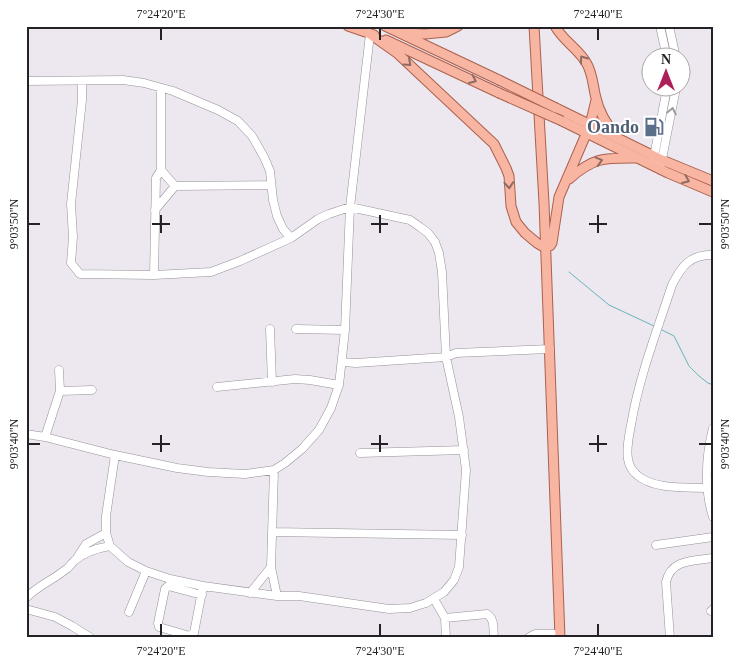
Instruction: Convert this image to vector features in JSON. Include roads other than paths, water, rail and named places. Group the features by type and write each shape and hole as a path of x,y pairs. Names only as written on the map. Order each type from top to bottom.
{"main road":[{"path":"348,26 436,58 453,58 556,108 638,158"},
{"path":"385,26 399,32 436,58 500,93 562,121 620,139 657,162 713,192"},
{"path":"426,79 426,66 436,58 441,37 458,26"},
{"path":"534,26 544,203 560,636"},
{"path":"555,26 563,38 586,62 602,116 620,139"},
{"path":"399,32 425,34 446,32"},
{"path":"370,34 390,47 494,144 509,176 511,206 516,222 528,236 545,247 550,246 552,243 559,197 589,129 596,100"},
{"path":"565,182 589,163 610,158 638,158 657,162 713,181"}],"street":[{"path":"660,26 665,48"},
{"path":"668,26 674,48"},
{"path":"26,434 177,468 245,474 274,470 302,449 319,430 331,408 339,385 342,362 350,207 370,34"},
{"path":"26,81 82,82 123,80 144,83 192,99 238,121 252,136 264,157 270,171 277,216 283,229 291,238"},
{"path":"82,82 82,100 71,204 73,237 71,263 80,274 154,275 211,272 240,262 291,238 318,219 350,207 410,220 428,233 436,242 442,272 446,358 464,450 466,470 459,567 454,580 444,592 426,603 410,608 389,609 299,596 250,593 170,579 146,571 128,562 110,546 106,533 106,516 115,455"},
{"path":"154,275 156,178 161,170 161,89"},
{"path":"657,162 666,98"},
{"path":"657,162 673,98"},
{"path":"161,170 175,186 271,186"},
{"path":"155,210 175,186"},
{"path":"708,488 661,485 646,482 636,475 631,468 627,445 639,384 672,285 679,271 689,262 699,256 713,255"},
{"path":"270,329 272,382"},
{"path":"296,329 345,330"},
{"path":"342,362 356,363 446,358 456,352 550,349"},
{"path":"45,437 60,391 59,370"},
{"path":"217,388 302,380 339,385"},
{"path":"60,391 92,390"},
{"path":"713,428 707,477 713,517"},
{"path":"360,453 464,450"},
{"path":"274,470 271,566 277,596"},
{"path":"272,532 462,535"},
{"path":"26,598 36,589 66,570 86,544 106,533"},
{"path":"656,545 713,537"},
{"path":"75,560 95,549 110,546"},
{"path":"670,638 666,582 668,575 678,564 686,561 713,558"},
{"path":"250,593 271,566"},
{"path":"129,612 146,571"},
{"path":"202,595 168,586 165,589 158,623 159,627 190,636 194,633 202,595 203,586"},
{"path":"434,598 445,618 446,638"},
{"path":"26,609 55,617 91,638"},
{"path":"445,618 486,614 492,617 494,638"},
{"path":"528,638 535,634 560,636"}],"waterway":[{"path":"569,272 609,305 654,326"},
{"path":"660,329 674,336 689,366 699,376 713,385"}],"place":[{"name":"Oando","path":"654,127"}]}
